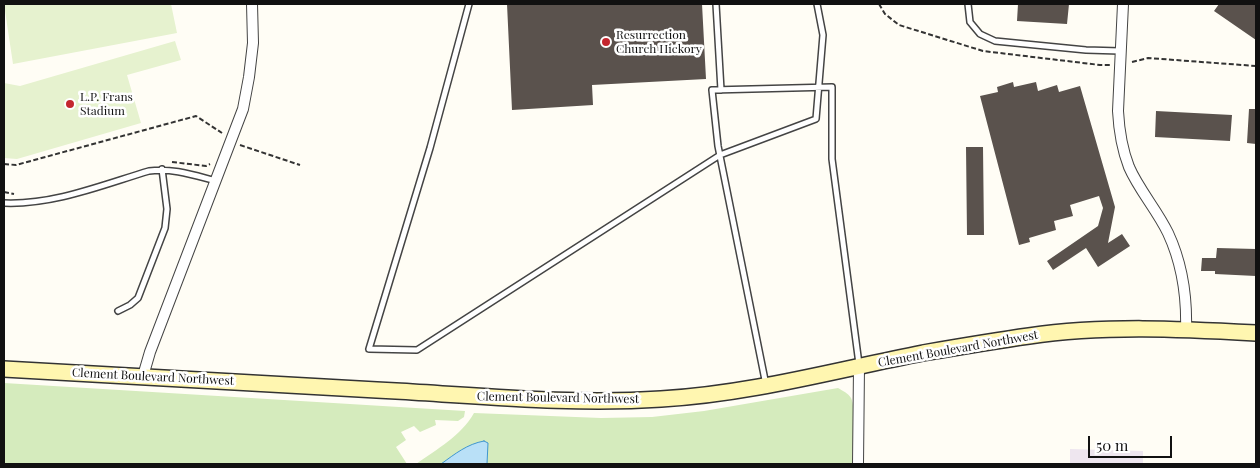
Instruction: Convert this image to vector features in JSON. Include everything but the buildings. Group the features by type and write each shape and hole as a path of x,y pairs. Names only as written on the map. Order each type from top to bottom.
{"street":[{"path":"143,376 150,352 243,109 250,77 253,43 252,4"},
{"path":"1123,4 1118,128 1130,168 1168,234 1182,271 1186,330"},
{"name":"Clement Boulevard Northwest","path":"4,369 524,399 612,401 713,394 1032,335 1111,329 1256,333"},
{"path":"858,464 859,367"}],"lane":[{"path":"469,4 430,148 369,349 417,350 720,155 816,120 823,35 817,4"},
{"path":"716,4 721,90"},
{"path":"968,4 970,22 980,34 996,41 1086,50 1120,51"},
{"path":"766,385 720,155 712,90 832,87 832,160 859,367"},
{"path":"4,203 34,203 53,199 149,171 162,169 216,181"},
{"path":"118,311 130,305 138,298 165,228 167,209 162,169"}],"path":[{"path":"4,164 16,165 196,116 222,134 220,139"},
{"path":"240,145 300,165"},
{"path":"172,162 206,166 212,164"},
{"path":"4,192 20,194"}],"shaded area":[{"path":"1070,449 1143,451 1143,464 1070,464"}],"green space":[{"path":"4,4 171,4 177,33 13,64"},
{"name":"L.P. Frans Stadium","path":"175,41 181,60 127,75 141,123 17,159 4,158 4,83 20,86"},
{"path":"4,383 465,411 464,417 458,421 435,420 436,425 420,432 414,426 401,432 406,440 396,447 407,464 4,464"},
{"path":"838,388 851,398 853,404 852,464 416,464 462,429 474,413 601,418 652,417 704,411"}],"water":[{"path":"484,441 488,443 487,464 441,464 467,447"}],"place":[{"name":"Resurrection Church Hickory","path":"606,42"},
{"name":"L.P. Frans Stadium","path":"70,104"}]}
